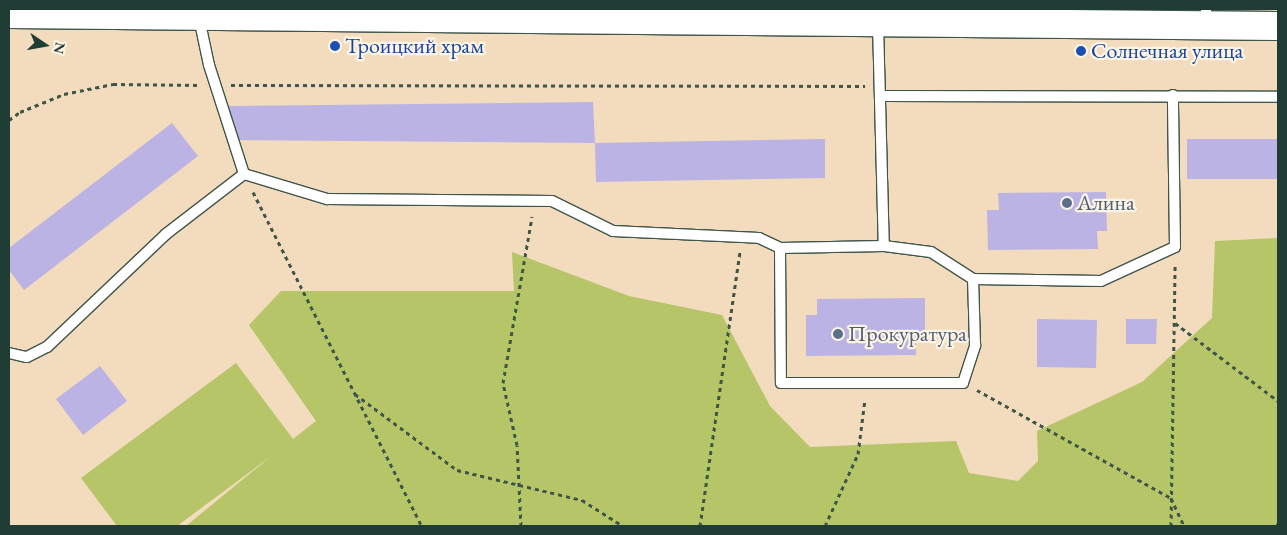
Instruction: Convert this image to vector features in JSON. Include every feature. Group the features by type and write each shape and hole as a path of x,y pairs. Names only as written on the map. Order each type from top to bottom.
{"main road":[{"path":"9,14 832,16 878,24 1206,16 1278,26"}],"lane":[{"path":"198,14 216,85 244,174"},
{"path":"878,24 882,92 884,246"},
{"path":"882,92 1278,97"},
{"path":"244,174 327,199 552,201 613,231 760,238 780,248 884,246 931,252 972,279 1101,281 1175,247 1173,95"},
{"path":"9,353 27,357 47,347 166,234 244,174"},
{"path":"780,248 781,384 963,383 975,345 972,279"}],"path":[{"path":"9,120 20,112 64,94 112,84 882,92"},
{"path":"244,174 422,526"},
{"path":"521,526 517,445 503,383 535,201"},
{"path":"700,526 742,237"},
{"path":"1171,526 1175,247"},
{"path":"1174,323 1278,401"},
{"path":"825,526 858,454 866,383"},
{"path":"963,383 1171,498 1184,526"},
{"path":"355,394 457,470 582,500 623,526"}],"green space":[{"path":"1278,238 1278,526 186,526 270,457 177,526 117,526 81,478 236,363 293,439 316,421 249,325 281,291 514,291 512,252 629,296 722,315 770,406 810,447 956,441 969,473 1018,481 1038,461 1037,431 1142,382 1212,318 1215,241"}],"building":[{"path":"593,102 595,143 229,140 229,106"},
{"path":"172,123 198,156 24,290 9,270 9,248"},
{"path":"825,139 825,178 596,182 595,143"},
{"path":"1187,139 1278,139 1278,179 1187,179"},
{"path":"1106,192 1107,231 1097,231 1098,249 988,250 987,210 999,210 998,193"},
{"path":"925,298 925,337 916,337 916,355 806,356 806,315 817,315 817,299"},
{"path":"1037,319 1097,320 1096,368 1037,367"},
{"path":"1126,319 1157,319 1156,344 1126,344"},
{"path":"100,366 127,401 83,435 56,399"}],"place":[{"name":"Троицкий храм","path":"335,46"},
{"name":"Солнечная улица","path":"1081,51"},
{"name":"Алина","path":"1067,203"},
{"name":"Прокуратура","path":"838,334"}]}
